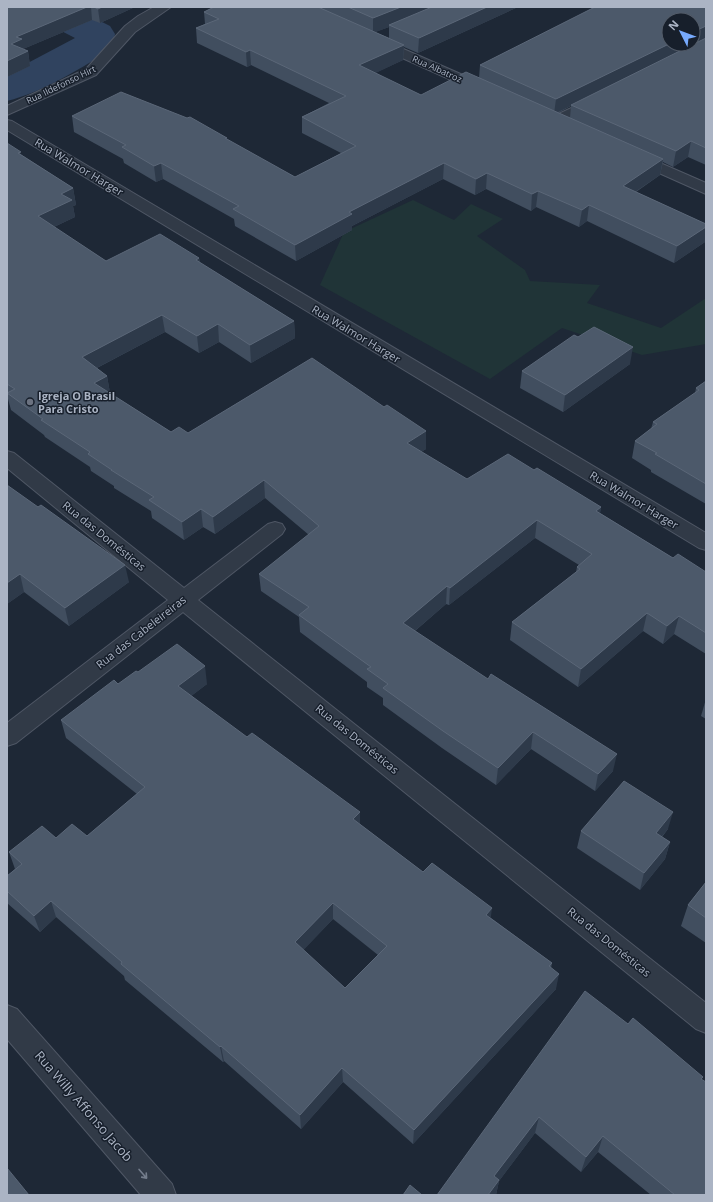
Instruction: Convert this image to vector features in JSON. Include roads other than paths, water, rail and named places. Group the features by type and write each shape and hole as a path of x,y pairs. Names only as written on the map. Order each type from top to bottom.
{"street":[{"name":"Rua Ildefonso Hirt","path":"7,111 91,72 100,66 112,48 133,25 144,17 164,7"},
{"name":"Rua Albatroz","path":"387,34 369,38 496,95"},
{"path":"555,121 610,93"},
{"path":"540,115 569,128"},
{"name":"Rua Walmor Harger","path":"7,124 706,544"},
{"path":"620,150 706,189"},
{"name":"Rua das Domésticas","path":"7,458 706,1020"},
{"name":"Rua das Cabeleireiras","path":"7,736 275,529"},
{"name":"Rua Willy Affonso Jacob","path":"7,1018 161,1195"}],"waterway":[{"path":"7,89 33,78 94,44 96,34 43,7"}],"place":[{"name":"Igreja O Brasil Para Cristo","path":"30,402"}]}
